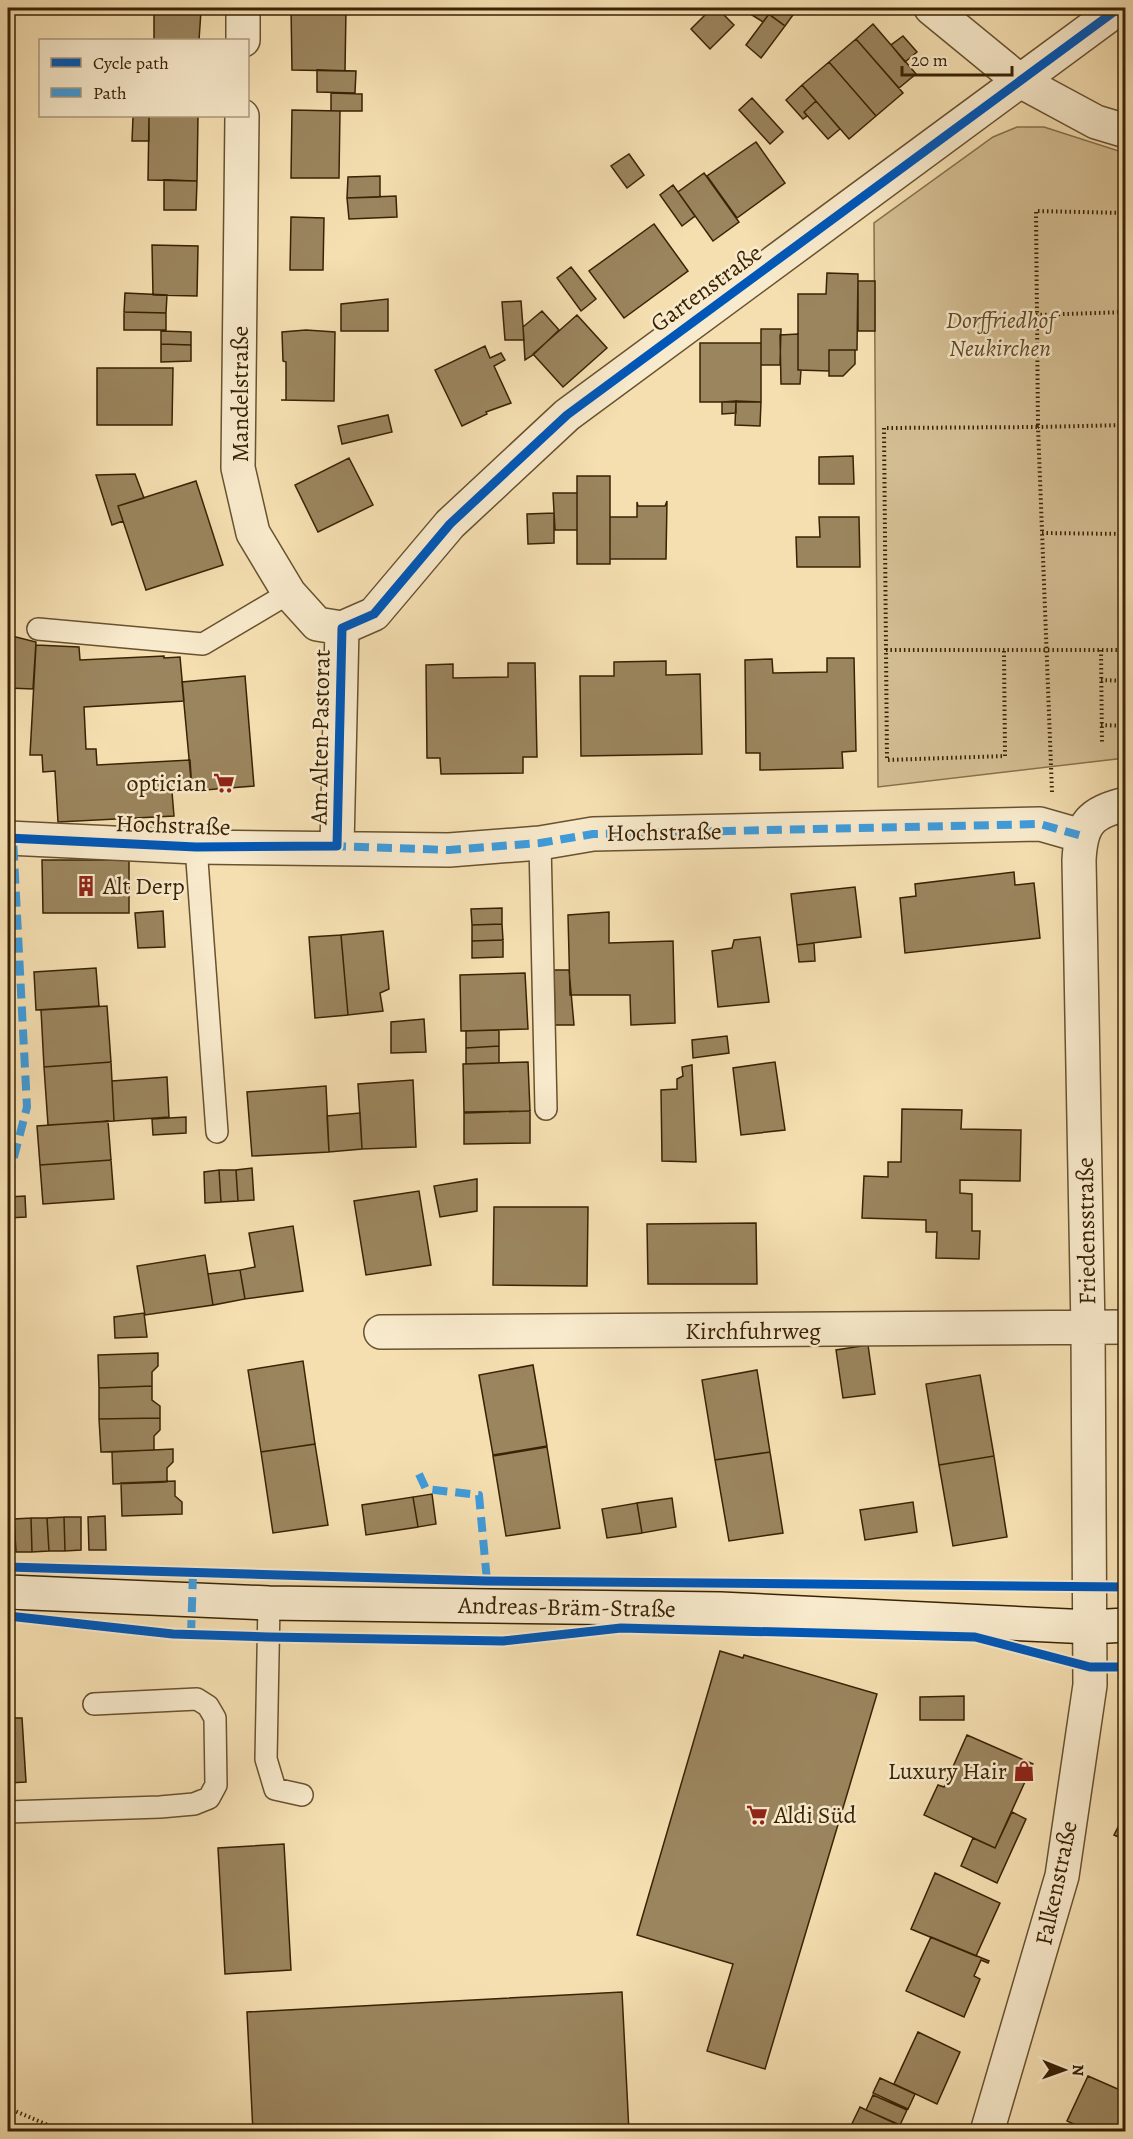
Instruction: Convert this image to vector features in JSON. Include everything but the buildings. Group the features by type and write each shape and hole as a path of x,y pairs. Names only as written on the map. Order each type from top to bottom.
{"street":[{"path":"243,8 243,39"},
{"path":"931,8 1020,81 1096,122 1125,131"},
{"name":"Gartenstraße","path":"342,628 374,614 450,524 567,415 1119,8"},
{"name":"Mandelstraße","path":"242,117 238,468 253,534 289,593 317,624 342,628"},
{"name":"Am Alten Pastorat","path":"337,846 342,628"},
{"path":"1067,832 1094,815 1125,804"},
{"name":"Hochstraße","path":"8,838 196,847 337,846 449,850 540,843 593,834 1040,824 1067,832"},
{"name":"Friedensstraße","path":"1067,832 1079,860 1088,1329 1090,1627"},
{"name":"Kirchfuhrweg","path":"381,1332 1125,1327"},
{"name":"Andreas-Bräm-Straße","path":"8,1592 269,1603 720,1609 1090,1627 1125,1625"},
{"name":"Falkenstraße","path":"987,2132 1062,1876 1090,1685 1090,1627"}],"lane":[{"path":"38,629 203,644 289,593"},
{"path":"540,843 546,1109"},
{"path":"196,847 217,1132"},
{"path":"269,1603 266,1759 275,1789 302,1795"},
{"path":"8,1812 160,1807 194,1804 209,1798 216,1785 215,1718 208,1706 197,1698 94,1704"}],"path":[{"path":"1067,832 1045,651 1038,427 1036,211 1125,213"},
{"path":"1036,315 1125,312"},
{"path":"1004,651 1005,756 887,760 884,428 1125,425"},
{"path":"1041,534 1125,534"},
{"path":"886,650 1125,650"},
{"path":"1101,650 1102,744"},
{"path":"1101,680 1125,681"},
{"path":"1101,726 1125,726"},
{"path":"8,2108 64,2132"}],"green space":[{"name":"Dorffriedhof Neukirchen","path":"1017,127 1044,127 1125,153 1125,758 878,787 874,223 993,137"}],"marked path":[{"path":"331,846 449,850 540,843 593,834 1040,824 1082,836"},
{"path":"8,1180 27,1107 13,838"},
{"path":"419,1474 426,1489 479,1495 487,1581"},
{"path":"191,1635 193,1574"}],"cycle path":[{"path":"8,838 196,847 337,846 342,628 374,614 450,524 567,415 1119,8"},
{"path":"8,1567 487,1581 1126,1587"},
{"path":"8,1616 173,1634 268,1637 503,1641 621,1628 975,1637 1090,1667 1126,1667"}],"place":[{"name":"optician","path":"224,783"},
{"name":"Alt Derp","path":"86,886"},
{"name":"Luxury Hair","path":"1024,1771"},
{"name":"Aldi Süd","path":"757,1815"}]}
